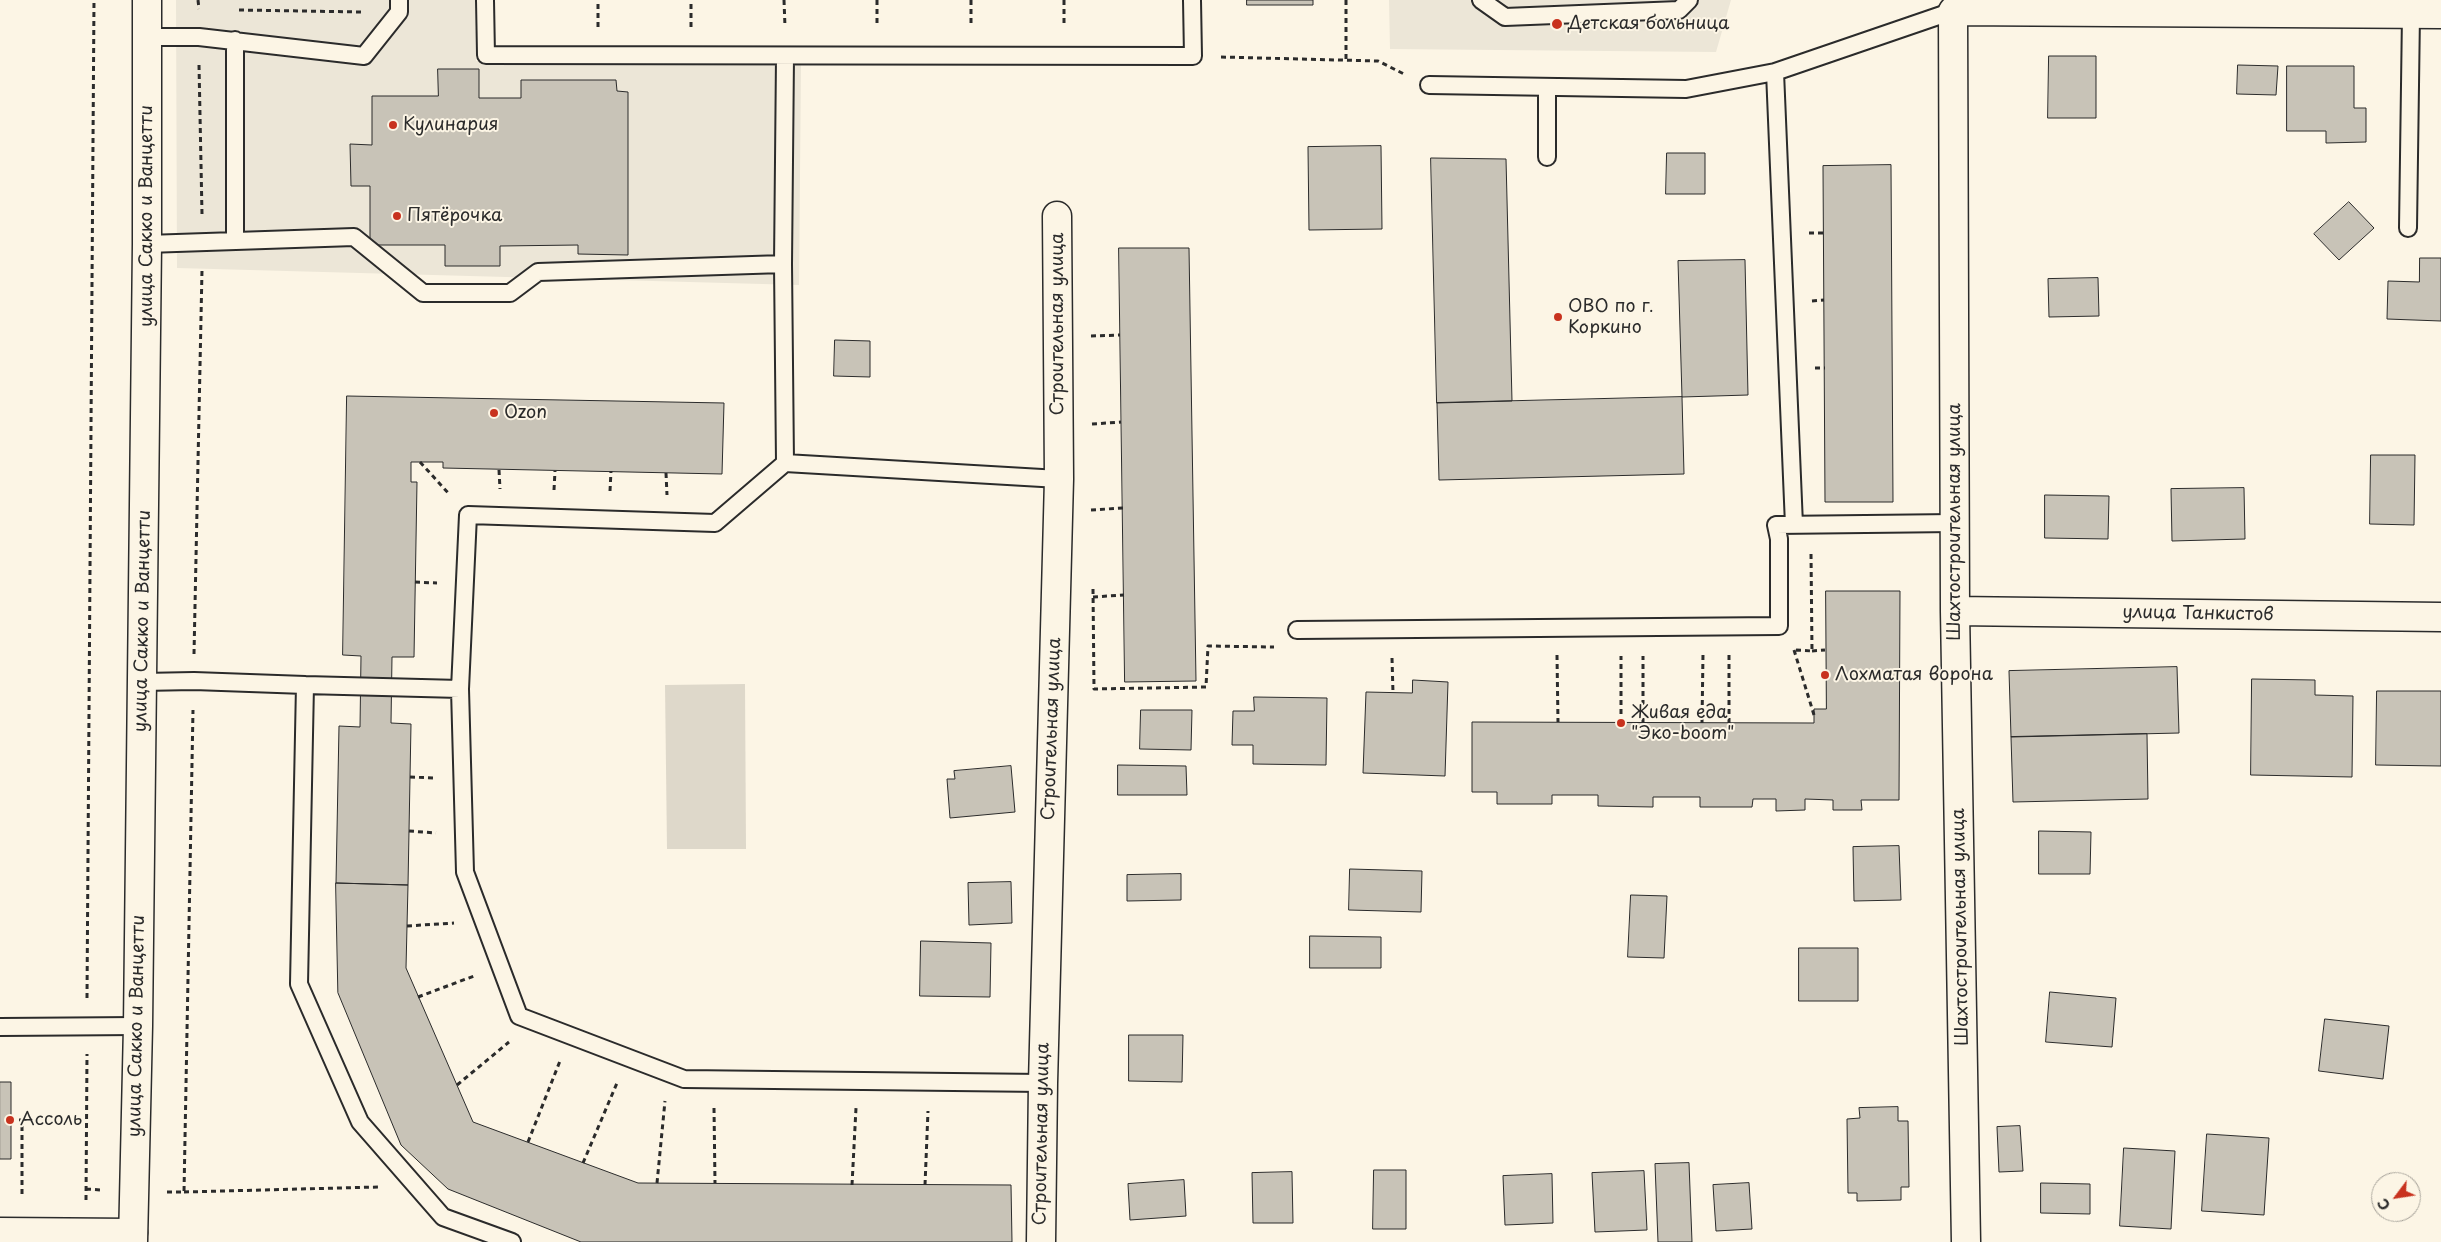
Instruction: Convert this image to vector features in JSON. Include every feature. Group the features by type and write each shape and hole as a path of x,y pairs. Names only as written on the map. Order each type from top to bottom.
{"street":[{"name":"улица Сакко и Ванцетти","path":"133,1237 138,1026 148,244 147,0"},
{"path":"1954,11 2441,14"},
{"name":"Шахтостроительная улица","path":"1954,11 1955,611 1966,1242"},
{"name":"Строительная улица","path":"1041,1242 1042,1083 1059,479 1057,216"},
{"name":"улица Танкистов","path":"1955,611 2441,617"},
{"path":"0,1232 133,1237"}],"lane":[{"path":"485,0 486,55 785,57 1193,56 1192,0"},
{"path":"1481,0 1505,16 1679,10 1689,0"},
{"path":"147,37 199,37 236,40 364,56 399,6"},
{"path":"1429,85 1686,89 1776,72 1954,11"},
{"path":"2408,228 2411,14"},
{"path":"235,241 236,40"},
{"path":"785,57 783,264 785,464"},
{"path":"1776,72 1794,525"},
{"path":"1546,87 1547,158"},
{"path":"148,244 354,237 423,293 510,293 538,272 783,264"},
{"path":"1042,1083 684,1078 519,1016 465,872 460,688 468,516 715,523 785,464 1059,479"},
{"path":"1297,630 1779,626 1779,539 1776,525 1955,523"},
{"path":"142,682 194,681 460,688"},
{"path":"305,685 299,984 360,1122 443,1217 512,1242"},
{"path":"0,1027 138,1026"}],"path":[{"path":"86,1205 94,0"},
{"path":"184,1192 203,242 198,0"},
{"path":"1346,0 1346,60"},
{"path":"237,10 399,6"},
{"path":"198,9 208,9"},
{"path":"1193,56 1378,61 1429,85"},
{"path":"1088,336 1120,335"},
{"path":"1090,414 1090,434"},
{"path":"1090,424 1121,422"},
{"path":"420,462 468,516"},
{"path":"1090,501 1091,520"},
{"path":"1090,510 1123,508"},
{"path":"1093,587 1094,689 1206,687 1208,646"},
{"path":"1093,597 1124,595"},
{"path":"1558,649 1558,722"},
{"path":"1621,649 1621,723"},
{"path":"1643,723 1644,650"},
{"path":"1702,723 1703,650"},
{"path":"1729,650 1729,723"},
{"path":"1794,650 1814,715"},
{"path":"1812,650 1826,650"},
{"path":"1392,657 1393,692"},
{"path":"407,926 484,921"},
{"path":"418,997 500,966"},
{"path":"457,1084 534,1021"},
{"path":"528,1142 570,1035"},
{"path":"583,1163 628,1057"},
{"path":"657,1183 668,1072"},
{"path":"714,1079 715,1183"},
{"path":"852,1185 857,1080"},
{"path":"925,1185 929,1082"},
{"path":"10,1120 22,1120 22,1204"},
{"path":"86,1189 184,1192 416,1186"}],"shaded area":[{"path":"176,0 475,0 476,61 801,65 799,285 177,268"},
{"name":"Детская больница","path":"1389,0 1731,0 1716,52 1390,49"},
{"path":"745,684 746,849 667,849 665,685"}],"building":[{"path":"1247,0 1313,0 1313,5 1247,5"},
{"path":"2049,56 2096,56 2096,118 2048,118"},
{"path":"2238,65 2278,66 2276,95 2237,94"},
{"path":"2287,66 2354,66 2354,108 2366,108 2366,142 2326,143 2326,131 2287,131"},
{"path":"438,69 479,69 479,98 521,98 521,80 616,80 617,91 628,92 628,255 578,254 578,245 500,246 500,266 445,266 445,245 370,245 370,186 351,186 350,144 372,145 372,96 438,96"},
{"path":"1381,146 1382,229 1309,230 1308,147"},
{"path":"1667,153 1705,153 1705,194 1666,194"},
{"path":"1431,158 1506,159 1512,401 1437,403"},
{"path":"1891,165 1893,502 1825,502 1823,166"},
{"path":"2349,202 2374,228 2339,260 2314,234"},
{"path":"1119,248 1189,248 1196,681 1125,682"},
{"path":"2420,258 2441,258 2441,321 2387,319 2388,281 2419,282"},
{"path":"1745,260 1748,395 1682,397 1678,261"},
{"path":"2098,278 2099,316 2049,317 2048,279"},
{"path":"835,340 870,341 870,377 834,376"},
{"path":"347,396 724,403 722,474 443,468 443,462 411,462 411,482 417,482 414,657 392,657 391,723 411,724 408,885 336,883 339,726 360,727 361,656 343,655"},
{"path":"1682,397 1684,474 1439,480 1437,403"},
{"path":"2371,455 2415,455 2414,525 2370,524"},
{"path":"2244,488 2245,539 2172,541 2171,489"},
{"path":"2045,495 2109,496 2108,539 2045,538"},
{"path":"1826,591 1900,591 1899,800 1861,800 1862,810 1833,810 1833,800 1805,799 1805,810 1776,811 1776,799 1753,799 1752,807 1700,807 1700,797 1653,797 1653,807 1598,806 1598,795 1552,795 1552,804 1497,804 1497,792 1472,792 1472,722 1814,723 1814,709 1826,709"},
{"path":"2177,667 2179,733 2011,737 2009,671"},
{"path":"2252,679 2315,680 2315,695 2353,696 2352,777 2251,775"},
{"path":"1413,680 1448,682 1445,776 1363,773 1366,692 1412,693"},
{"path":"2377,691 2441,691 2441,766 2376,765"},
{"path":"1254,697 1327,698 1326,765 1253,764 1253,745 1232,745 1233,711 1254,711"},
{"path":"1141,710 1192,710 1191,750 1140,749"},
{"path":"2147,734 2148,799 2013,802 2011,737"},
{"path":"1118,765 1186,766 1187,795 1118,795"},
{"path":"1011,766 1015,812 950,818 947,779 955,779 954,771"},
{"path":"2039,831 2091,832 2090,874 2039,874"},
{"path":"1899,846 1901,900 1854,901 1853,847"},
{"path":"1350,869 1422,871 1421,912 1349,910"},
{"path":"1181,874 1181,900 1127,901 1127,875"},
{"path":"1011,882 1012,923 969,925 968,883"},
{"path":"336,883 408,885 406,968 473,1122 638,1183 1011,1185 1012,1242 581,1242 448,1189 401,1145 338,993"},
{"path":"1631,895 1667,896 1664,958 1628,957"},
{"path":"1310,936 1381,937 1381,968 1310,968"},
{"path":"921,941 991,943 990,997 920,996"},
{"path":"1799,948 1858,948 1858,1001 1799,1001"},
{"path":"2050,992 2116,998 2112,1047 2046,1042"},
{"path":"2325,1019 2389,1026 2383,1079 2319,1071"},
{"path":"1129,1035 1183,1035 1182,1082 1129,1081"},
{"path":"0,1082 11,1082 11,1159 0,1159"},
{"path":"1898,1107 1898,1121 1908,1121 1909,1187 1901,1187 1901,1200 1857,1201 1857,1193 1848,1193 1847,1119 1860,1118 1859,1108"},
{"path":"2020,1126 2023,1171 1999,1172 1997,1127"},
{"path":"2207,1134 2269,1138 2264,1215 2202,1211"},
{"path":"2124,1148 2175,1151 2171,1229 2120,1226"},
{"path":"1689,1163 1692,1242 1658,1242 1655,1164"},
{"path":"1374,1170 1406,1170 1406,1229 1373,1229"},
{"path":"1644,1171 1647,1230 1595,1232 1592,1173"},
{"path":"1292,1172 1293,1223 1253,1223 1252,1173"},
{"path":"1552,1174 1553,1223 1505,1225 1503,1176"},
{"path":"1184,1180 1186,1216 1130,1220 1128,1184"},
{"path":"1749,1183 1752,1229 1716,1231 1713,1185"},
{"path":"2041,1183 2090,1184 2090,1214 2041,1213"}],"place":[{"name":"Детская больница","path":"1557,24"},
{"name":"Кулинария","path":"393,125"},
{"name":"Пятёрочка","path":"397,216"},
{"name":"ОВО по г. Коркино","path":"1558,317"},
{"name":"Ozon","path":"494,413"},
{"name":"Лохматая ворона","path":"1825,675"},
{"name":"Живая еда \"Эко-boom\"","path":"1621,723"},
{"name":"Ассоль","path":"10,1120"}]}
